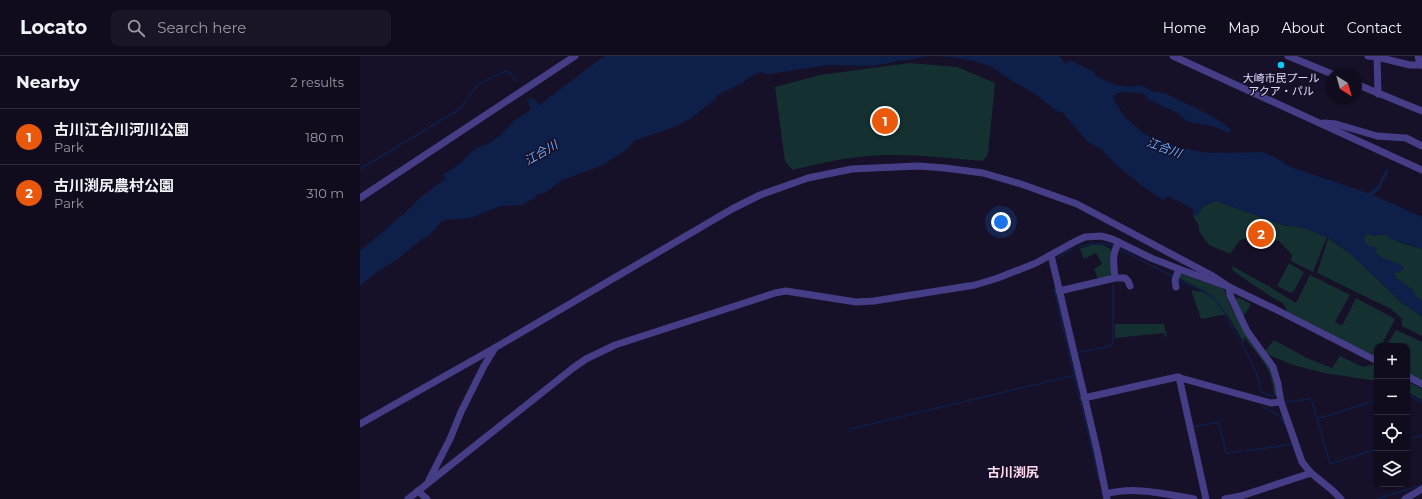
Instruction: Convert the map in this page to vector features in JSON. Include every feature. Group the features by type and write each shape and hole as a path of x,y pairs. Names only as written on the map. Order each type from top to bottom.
{"street":[{"path":"360,198 576,56"},
{"path":"1173,56 1422,170"},
{"path":"1368,56 1410,65 1421,65 1418,56"},
{"path":"1293,57 1326,71"},
{"path":"1377,57 1378,94"},
{"path":"1362,87 1422,111"},
{"path":"1319,123 1336,124 1378,136 1406,138 1422,146"},
{"path":"360,424 495,348 739,205 760,195 808,178 864,168 918,166 983,173 1021,184 1077,204 1211,275 1228,287 1374,359"},
{"path":"408,499 586,359 615,345 775,292 786,291 856,302 874,301 975,285 998,278 1036,263 1085,237 1101,236 1112,239 1117,245 1151,258 1176,278 1228,287"},
{"path":"1115,278 1117,245"},
{"path":"1051,255 1097,450 1106,497 1117,491 1140,490 1194,499"},
{"path":"1059,291 1115,278 1125,278 1130,286"},
{"path":"1228,287 1230,295 1247,331 1273,367 1281,402 1302,462 1311,473 1341,499"},
{"path":"428,482 450,439 461,412 495,348"},
{"path":"1410,378 1422,384"},
{"path":"1084,398 1180,380 1271,403 1281,402"},
{"path":"1180,380 1206,499"},
{"path":"1225,499 1241,496 1311,473"},
{"path":"1405,499 1422,489"},
{"path":"418,491 427,499"}],"green space":[{"path":"910,63 957,67 995,83 988,154 983,161 890,155 842,159 792,170 785,161 775,87 820,75"},
{"path":"1212,202 1219,202 1283,225 1305,228 1327,237 1313,272 1291,261 1292,255 1279,241 1268,238 1248,238 1240,240 1230,254 1209,245 1199,231 1199,226 1193,216 1197,216 1202,207"},
{"path":"1370,234 1375,236 1386,235 1399,242 1422,249 1422,301 1415,296 1414,291 1396,278 1394,273 1400,272 1378,256 1375,251 1377,249 1365,243 1365,235"},
{"path":"1328,238 1351,254 1401,302 1422,317 1422,336 1402,326 1402,319 1391,309 1317,273"},
{"path":"1091,245 1103,245 1111,249 1111,274 1109,277 1098,279 1094,269 1102,264 1096,253 1084,259 1080,249"},
{"path":"1289,263 1304,272 1294,291 1291,293 1277,286"},
{"path":"1232,266 1296,303 1310,275 1350,295 1335,322 1342,326 1356,298 1395,319 1383,343 1374,343 1374,356 1287,311 1283,303 1233,271"},
{"path":"1179,273 1224,289 1230,305 1245,331 1271,369 1277,395 1274,395 1271,377 1265,364 1244,337 1244,343 1227,314 1201,319 1191,290 1208,293 1177,277"},
{"path":"1238,297 1251,304 1244,316 1235,301"},
{"path":"1115,324 1164,324 1167,337 1165,337 1164,333 1115,338"},
{"path":"1396,330 1422,342 1422,380 1410,374 1410,343 1388,343"},
{"path":"1274,340 1307,358 1332,368 1340,356 1363,367 1374,364 1374,381 1324,373 1293,365 1269,355 1265,351"},
{"path":"1410,383 1422,389 1422,400 1410,394"}],"water":[{"name":"江合川","path":"604,56 928,56 902,61 899,60 875,66 828,65 769,74 764,74 761,72 746,79 745,82 719,94 716,96 716,99 690,119 677,126 634,141 628,149 601,166 562,180 545,193 538,194 533,199 521,205 501,206 470,218 445,220 441,222 429,236 422,239 399,258 377,272 360,286 360,251 407,211 422,196 446,180 443,175 462,162 477,148 488,144 501,135 514,121 532,109 529,100 531,98 539,105"},
{"name":"江合川","path":"931,56 1059,56 1065,63 1068,63 1069,60 1093,71 1097,77 1116,85 1132,87 1138,85 1153,92 1164,93 1222,122 1231,130 1229,133 1212,126 1188,122 1179,114 1148,99 1142,93 1121,92 1113,96 1126,118 1146,135 1158,140 1182,148 1209,153 1263,152 1288,166 1368,193 1378,186 1386,169 1389,170 1380,188 1373,195 1422,217 1422,249 1391,239 1387,235 1381,234 1375,236 1370,234 1365,235 1364,241 1368,246 1376,247 1377,249 1375,251 1378,255 1401,265 1404,268 1400,272 1394,273 1394,275 1414,291 1415,296 1422,301 1422,317 1401,302 1351,254 1331,239 1305,228 1283,225 1219,202 1208,203 1203,207 1197,216 1193,216 1194,211 1191,208 1168,196 1163,200 1145,188 1115,164 1102,150 1087,141 1063,113 1057,111 1032,92 1012,81 992,67 974,61 951,57"}],"waterway":[{"path":"360,169 458,110 465,103 473,90 484,82 506,71 510,73 516,81"},
{"path":"527,98 532,110"},
{"path":"1079,247 1096,244 1114,246"},
{"path":"1059,257 1073,249"},
{"path":"1119,249 1174,277"},
{"path":"1177,279 1207,293 1218,303 1250,358 1260,384 1261,392 1273,397"},
{"path":"1077,353 1111,346 1113,342 1113,284"},
{"path":"1054,289 1099,480"},
{"path":"850,429 1075,375"},
{"path":"1410,396 1422,402"},
{"path":"1286,402 1309,399 1312,401 1330,464 1374,450"},
{"path":"1317,419 1374,401"},
{"path":"1263,407 1280,417 1287,429"},
{"path":"1192,427 1219,422 1226,453 1241,451"},
{"path":"1410,439 1422,435"},
{"path":"1246,451 1293,444"},
{"path":"1377,499 1422,485"}],"place":[{"name":"大崎市民プール アクア・パル","path":"1281,65"},
{"name":"古川江合川河川公園","path":"885,121"},
{"name":"古川渕尻農村公園","path":"1261,234"}],"district":[{"name":"古川渕尻","path":"1013,472"}]}
